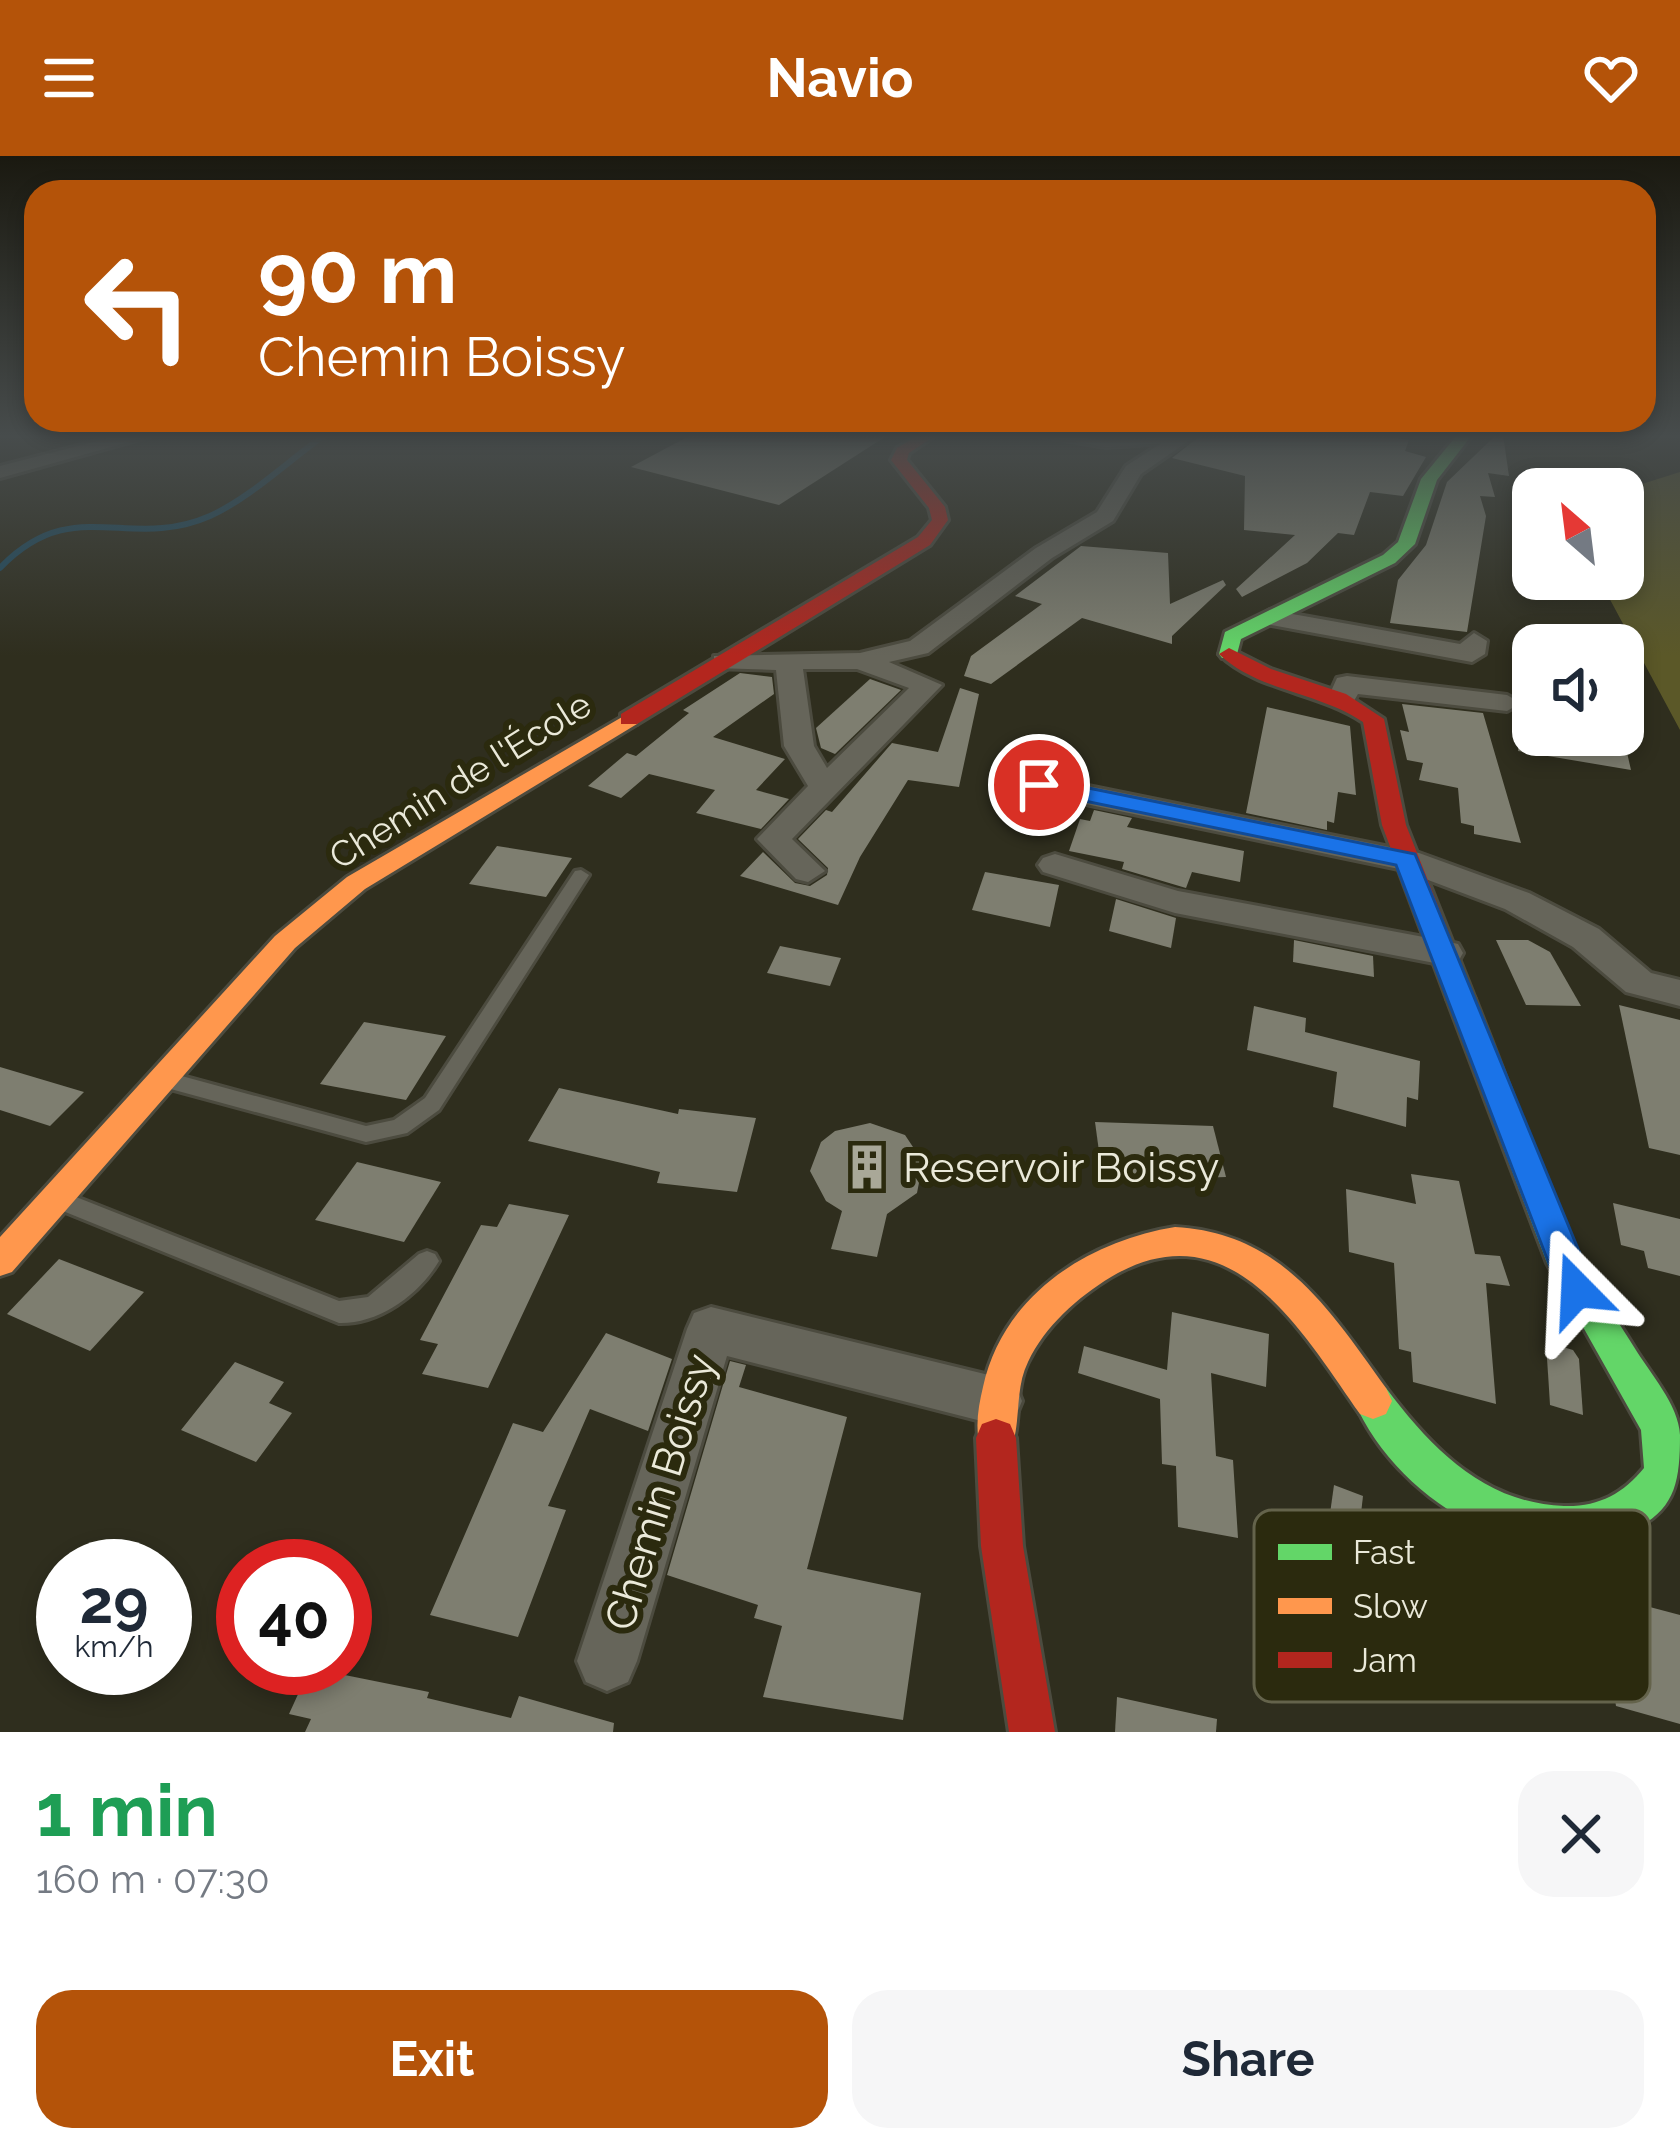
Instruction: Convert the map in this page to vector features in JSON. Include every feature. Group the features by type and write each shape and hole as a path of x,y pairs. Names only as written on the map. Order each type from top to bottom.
{"street":[{"name":"Chemin de l'École","path":"0,1261 285,942 356,883 934,530 937,509"},
{"path":"722,662 860,661 919,646 1110,509"},
{"path":"1419,509 1406,544 1389,560 1232,636 1226,652 1252,670 1342,698 1373,719 1406,860 1577,1290 1646,1382 1664,1425 1666,1470 1660,1512"},
{"path":"1270,617 1441,651 1472,654 1474,641"},
{"path":"808,871 773,839 928,685 860,661"},
{"path":"789,662 799,746 824,787"},
{"path":"1342,698 1347,684 1507,704"},
{"path":"1039,785 1406,860 1517,901 1586,938 1639,982 1680,993"},
{"path":"1054,865 1174,902 1445,953"},
{"path":"1032,1732 996,1462 997,1401 1008,1363 1053,1300 1102,1265 1154,1240 1202,1242 1254,1262 1319,1327 1396,1438 1430,1474 1486,1510"},
{"name":"Chemin Boissy","path":"608,1661 711,1329 997,1401"}],"lane":[{"path":"163,1078 366,1134 400,1127 432,1105 581,875"},
{"path":"56,1198 339,1312 359,1315 378,1307 427,1262"}],"shaded area":[{"path":"1644,509 1680,509 1680,730 1644,663 1644,624 1623,624 1610,600 1644,600"}],"building":[{"path":"1244,509 1364,509 1354,535 1338,533 1307,563 1242,597 1236,589 1295,535 1244,530"},
{"path":"1438,509 1484,509 1467,632 1390,623 1398,580 1426,545"},
{"path":"1081,546 1168,553 1170,604 1223,580 1226,585 1172,636 1172,644 1082,618 991,684 964,676 971,656 1042,604 1015,596"},
{"path":"740,673 772,677 774,694 713,737 785,759 756,790 789,799 761,829 696,813 715,790 649,774 621,798 588,786 627,753 636,756 689,713 683,710"},
{"path":"870,679 901,690 835,754 821,748 816,728"},
{"path":"960,688 979,694 959,787 908,780 860,857 838,905 740,876 763,852 795,883 810,886 827,875 828,868 798,839 826,810 832,812 892,743 938,752"},
{"path":"1402,704 1483,713 1521,843 1474,834 1474,826 1461,823 1458,788 1419,780 1423,763 1407,760 1400,730 1409,732"},
{"path":"1267,707 1350,726 1356,795 1338,792 1334,823 1327,821 1327,830 1246,813"},
{"path":"1548,756 1628,756 1631,770"},
{"path":"1094,810 1132,818 1127,827 1244,851 1240,882 1192,872 1186,888 1122,869 1124,862 1069,851 1080,819 1090,821"},
{"path":"497,846 572,858 546,897 469,884"},
{"path":"985,872 1059,885 1050,927 972,910"},
{"path":"1116,899 1176,918 1171,948 1109,931"},
{"path":"1294,940 1373,956 1374,977 1293,962"},
{"path":"1496,940 1528,940 1550,952 1581,1006 1526,1005"},
{"path":"780,946 841,958 830,986 767,973"},
{"path":"1619,1005 1680,1020 1680,1155 1649,1148"},
{"path":"1254,1006 1306,1018 1305,1032 1420,1061 1418,1100 1407,1097 1406,1127 1333,1107 1337,1072 1247,1050"},
{"path":"364,1022 446,1036 406,1100 320,1084"},
{"path":"0,1067 84,1092 50,1126 0,1110"},
{"path":"559,1088 678,1114 679,1109 756,1118 737,1192 657,1183 660,1172 528,1141"},
{"path":"1095,1122 1213,1126 1226,1177 1103,1181"},
{"name":"Reservoir Boissy","path":"870,1123 905,1135 923,1162 917,1193 887,1214 877,1257 831,1249 842,1211 826,1201 810,1171 821,1142 835,1131"},
{"path":"357,1162 441,1182 404,1242 315,1220"},
{"path":"1411,1174 1459,1181 1475,1254 1500,1256 1510,1286 1486,1283 1496,1404 1413,1382 1411,1352 1399,1349 1394,1263 1349,1252 1346,1189 1416,1204"},
{"path":"1613,1203 1680,1219 1680,1276 1648,1268 1644,1251 1621,1245"},
{"path":"509,1204 569,1215 488,1388 422,1374 438,1344 420,1340 481,1225 497,1227"},
{"path":"59,1259 144,1292 90,1351 7,1314"},
{"path":"1172,1312 1269,1334 1266,1387 1211,1373 1216,1456 1233,1460 1238,1538 1178,1527 1176,1466 1162,1464 1160,1399 1078,1373 1084,1346 1167,1370"},
{"path":"606,1333 672,1359 648,1431 590,1409 548,1506 566,1510 518,1637 430,1615 513,1423 543,1432"},
{"path":"1546,1342 1573,1350 1579,1359 1583,1415 1550,1405"},
{"path":"730,1361 746,1365 739,1387 847,1417 807,1569 921,1593 903,1720 763,1697 782,1626 754,1618 758,1605 667,1575"},
{"path":"235,1362 284,1382 269,1403 292,1413 256,1462 181,1430"},
{"path":"1334,1485 1363,1496 1361,1510 1331,1510"},
{"path":"1650,1607 1680,1615 1680,1724 1615,1702 1650,1702"},
{"path":"372,1681 429,1692 427,1698 511,1718 519,1696 614,1723 613,1732 305,1732 311,1719 289,1714 298,1695 372,1695"},
{"path":"1117,1697 1217,1719 1216,1732 1115,1732"}],"waterway":[{"path":"0,568 27,545 52,533 102,527 153,529 180,525 224,509"}],"traffic: fast":[{"path":"1229,654 1232,636 1389,559 1406,544 1419,509"},
{"path":"1461,999 1564,1263 1660,1426 1664,1474 1628,1510"},
{"path":"1373,1401 1426,1465 1464,1496 1491,1510"}],"traffic: slow":[{"path":"0,1261 285,942 356,883 629,719"},
{"path":"996,1438 1006,1370 1032,1323 1082,1276 1111,1259 1175,1241 1207,1243 1238,1254 1279,1282 1314,1320 1373,1401"}],"traffic: jam":[{"path":"629,719 924,541 940,520 937,509"},
{"path":"1229,654 1264,673 1339,699 1373,719 1394,825 1461,999"},
{"path":"996,1438 1002,1546 1032,1732"}],"place":[{"name":"Reservoir Boissy","path":"867,1167"}],"route":[{"path":"1039,785 1406,860 1577,1290"}]}
